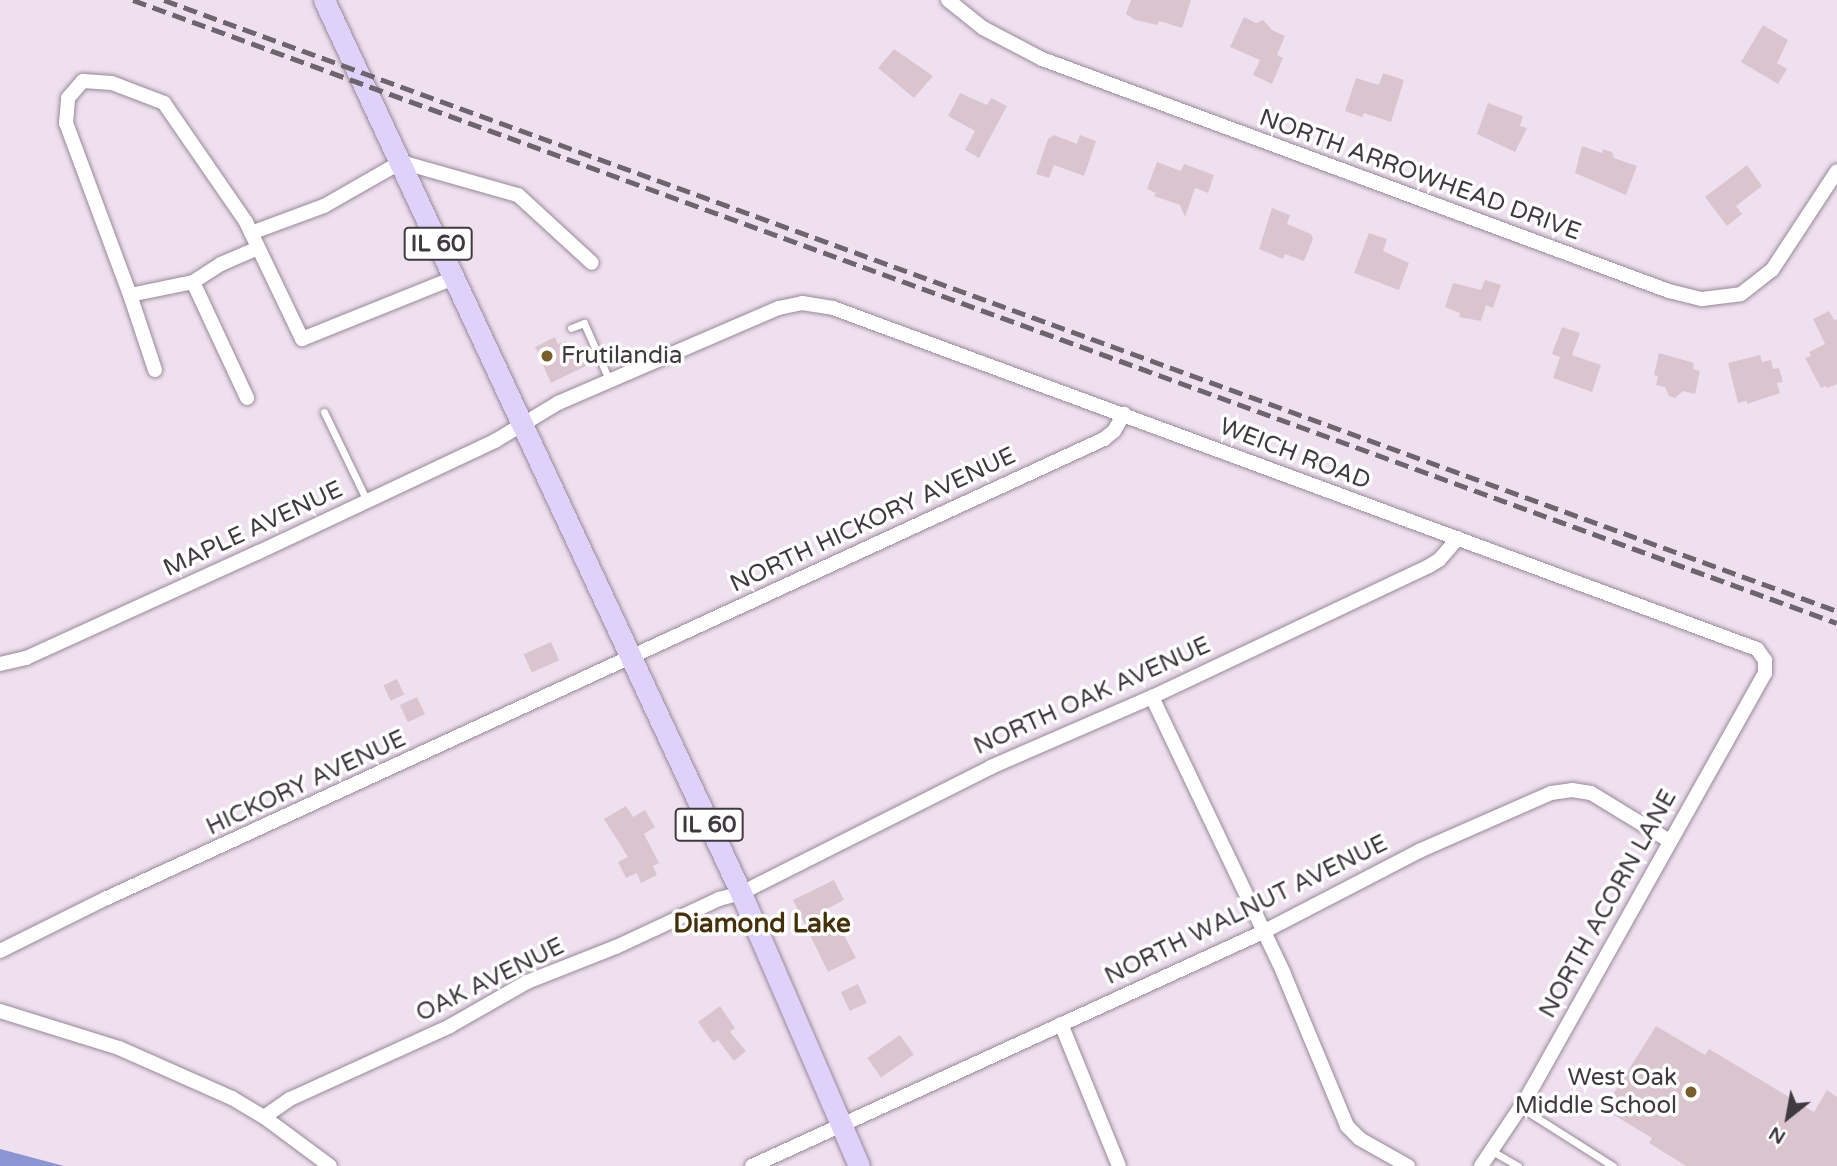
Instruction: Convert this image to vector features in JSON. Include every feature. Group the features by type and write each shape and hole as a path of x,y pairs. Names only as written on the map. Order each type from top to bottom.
{"main road":[{"name":"IL 60","path":"324,0 741,893 859,1166"}],"street":[{"name":"NORTH ARROWHEAD DRIVE","path":"948,0 984,28 1042,59 1669,291 1702,299 1741,294 1772,270 1837,170"},
{"path":"155,370 131,295 66,123 68,98 83,81 112,83 164,103 206,166 226,189 251,233 302,339 454,278"},
{"path":"251,233 324,206 401,162 518,195 592,263"},
{"path":"131,295 193,282 221,264 258,248"},
{"path":"193,282 247,398"},
{"name":"MAPLE AVENUE","path":"0,664 26,658 367,501 522,426 558,403 610,383 779,308 802,303"},
{"name":"WEICH ROAD","path":"802,303 833,309 1749,644 1765,660"},
{"name":"NORTH HICKORY AVENUE","path":"631,656 1104,439 1114,431 1124,414"},
{"name":"NORTH OAK AVENUE","path":"741,893 979,772 1152,697 1429,566 1439,560 1458,538"},
{"name":"HICKORY AVENUE","path":"0,951 107,898 631,656"},
{"name":"NORTH ACORN LANE","path":"1481,1166 1520,1107 1668,840 1765,673 1765,660"},
{"path":"1152,697 1283,972 1347,1126 1360,1139 1408,1166"},
{"name":"NORTH WALNUT AVENUE","path":"752,1166 1263,932 1407,857 1551,793 1572,790 1591,793 1668,840"},
{"name":"OAK AVENUE","path":"264,1117 290,1099 450,1026 527,982 615,947 719,899 741,893"},
{"path":"0,1011 119,1048 232,1098 264,1117 330,1166"},
{"path":"1061,1024 1118,1166"}],"lane":[{"path":"571,328 584,323 610,383"},
{"path":"324,412 367,501"},
{"path":"1520,1107 1613,1166"},
{"path":"1491,1150 1518,1166"}],"water":[{"path":"0,1149 64,1166 0,1166"}],"building":[{"path":"1131,0 1191,0 1182,28 1159,21 1158,25 1135,20 1126,14"},
{"path":"1244,17 1256,23 1263,20 1272,30 1285,36 1277,55 1283,58 1272,84 1253,75 1260,60 1230,47"},
{"path":"1763,25 1788,40 1777,63 1787,69 1778,84 1741,62"},
{"path":"894,49 933,76 914,98 878,68"},
{"path":"1383,73 1404,80 1391,122 1364,113 1362,117 1345,111 1356,78 1379,85"},
{"path":"960,93 987,105 991,98 1007,106 979,158 965,150 975,131 948,116"},
{"path":"1488,103 1523,116 1520,126 1527,128 1515,152 1477,134"},
{"path":"1054,135 1077,144 1080,135 1096,141 1084,176 1054,165 1049,178 1036,174 1048,139"},
{"path":"1582,146 1602,153 1603,149 1612,152 1614,158 1637,166 1626,195 1575,173"},
{"path":"1157,162 1181,171 1184,164 1214,175 1208,193 1195,188 1185,217 1180,205 1154,196 1156,193 1147,189"},
{"path":"1747,165 1762,186 1736,206 1742,214 1727,226 1705,197"},
{"path":"1272,208 1290,215 1287,224 1311,234 1313,239 1304,261 1285,254 1283,259 1259,249"},
{"path":"1369,233 1387,239 1383,251 1409,263 1399,290 1354,273"},
{"path":"1485,280 1501,285 1493,308 1486,305 1481,321 1459,317 1460,313 1445,307 1453,283 1481,290"},
{"path":"1829,311 1834,320 1837,319 1837,384 1821,388 1805,358 1811,356 1809,352 1825,344 1813,319"},
{"path":"1562,327 1580,333 1572,355 1601,365 1592,392 1553,378 1560,357 1552,354"},
{"path":"555,337 558,344 566,341 572,354 583,349 590,364 551,383 535,347"},
{"path":"1659,353 1694,363 1693,369 1700,371 1695,394 1683,391 1675,398 1669,396 1665,387 1656,385 1658,376 1654,375"},
{"path":"1760,355 1762,362 1771,360 1773,369 1779,368 1783,382 1777,383 1780,393 1747,404 1747,401 1738,403 1728,363"},
{"path":"551,642 559,660 532,672 524,654"},
{"path":"397,679 404,694 391,701 383,685"},
{"path":"417,697 425,714 408,722 400,705"},
{"path":"626,806 633,817 645,810 655,827 644,834 659,863 653,866 657,875 641,883 637,873 626,878 618,862 628,857 604,819"},
{"path":"834,880 844,900 823,911 835,935 842,931 856,958 828,972 793,900"},
{"path":"858,984 867,1003 850,1011 841,992"},
{"path":"720,1006 735,1028 730,1032 746,1051 734,1061 718,1040 713,1043 698,1022"},
{"path":"1656,1026 1705,1055 1709,1049 1814,1112 1827,1090 1837,1097 1837,1166 1686,1166 1649,1143 1652,1138 1604,1109"},
{"path":"900,1035 914,1055 881,1078 867,1058"}],"railway":[{"path":"133,0 1837,623"},
{"path":"164,0 1837,611"}],"place":[{"name":"Frutilandia","path":"547,356"},
{"name":"West Oak Middle School","path":"1691,1092"}],"district":[{"name":"Diamond Lake","path":"762,924"}]}
